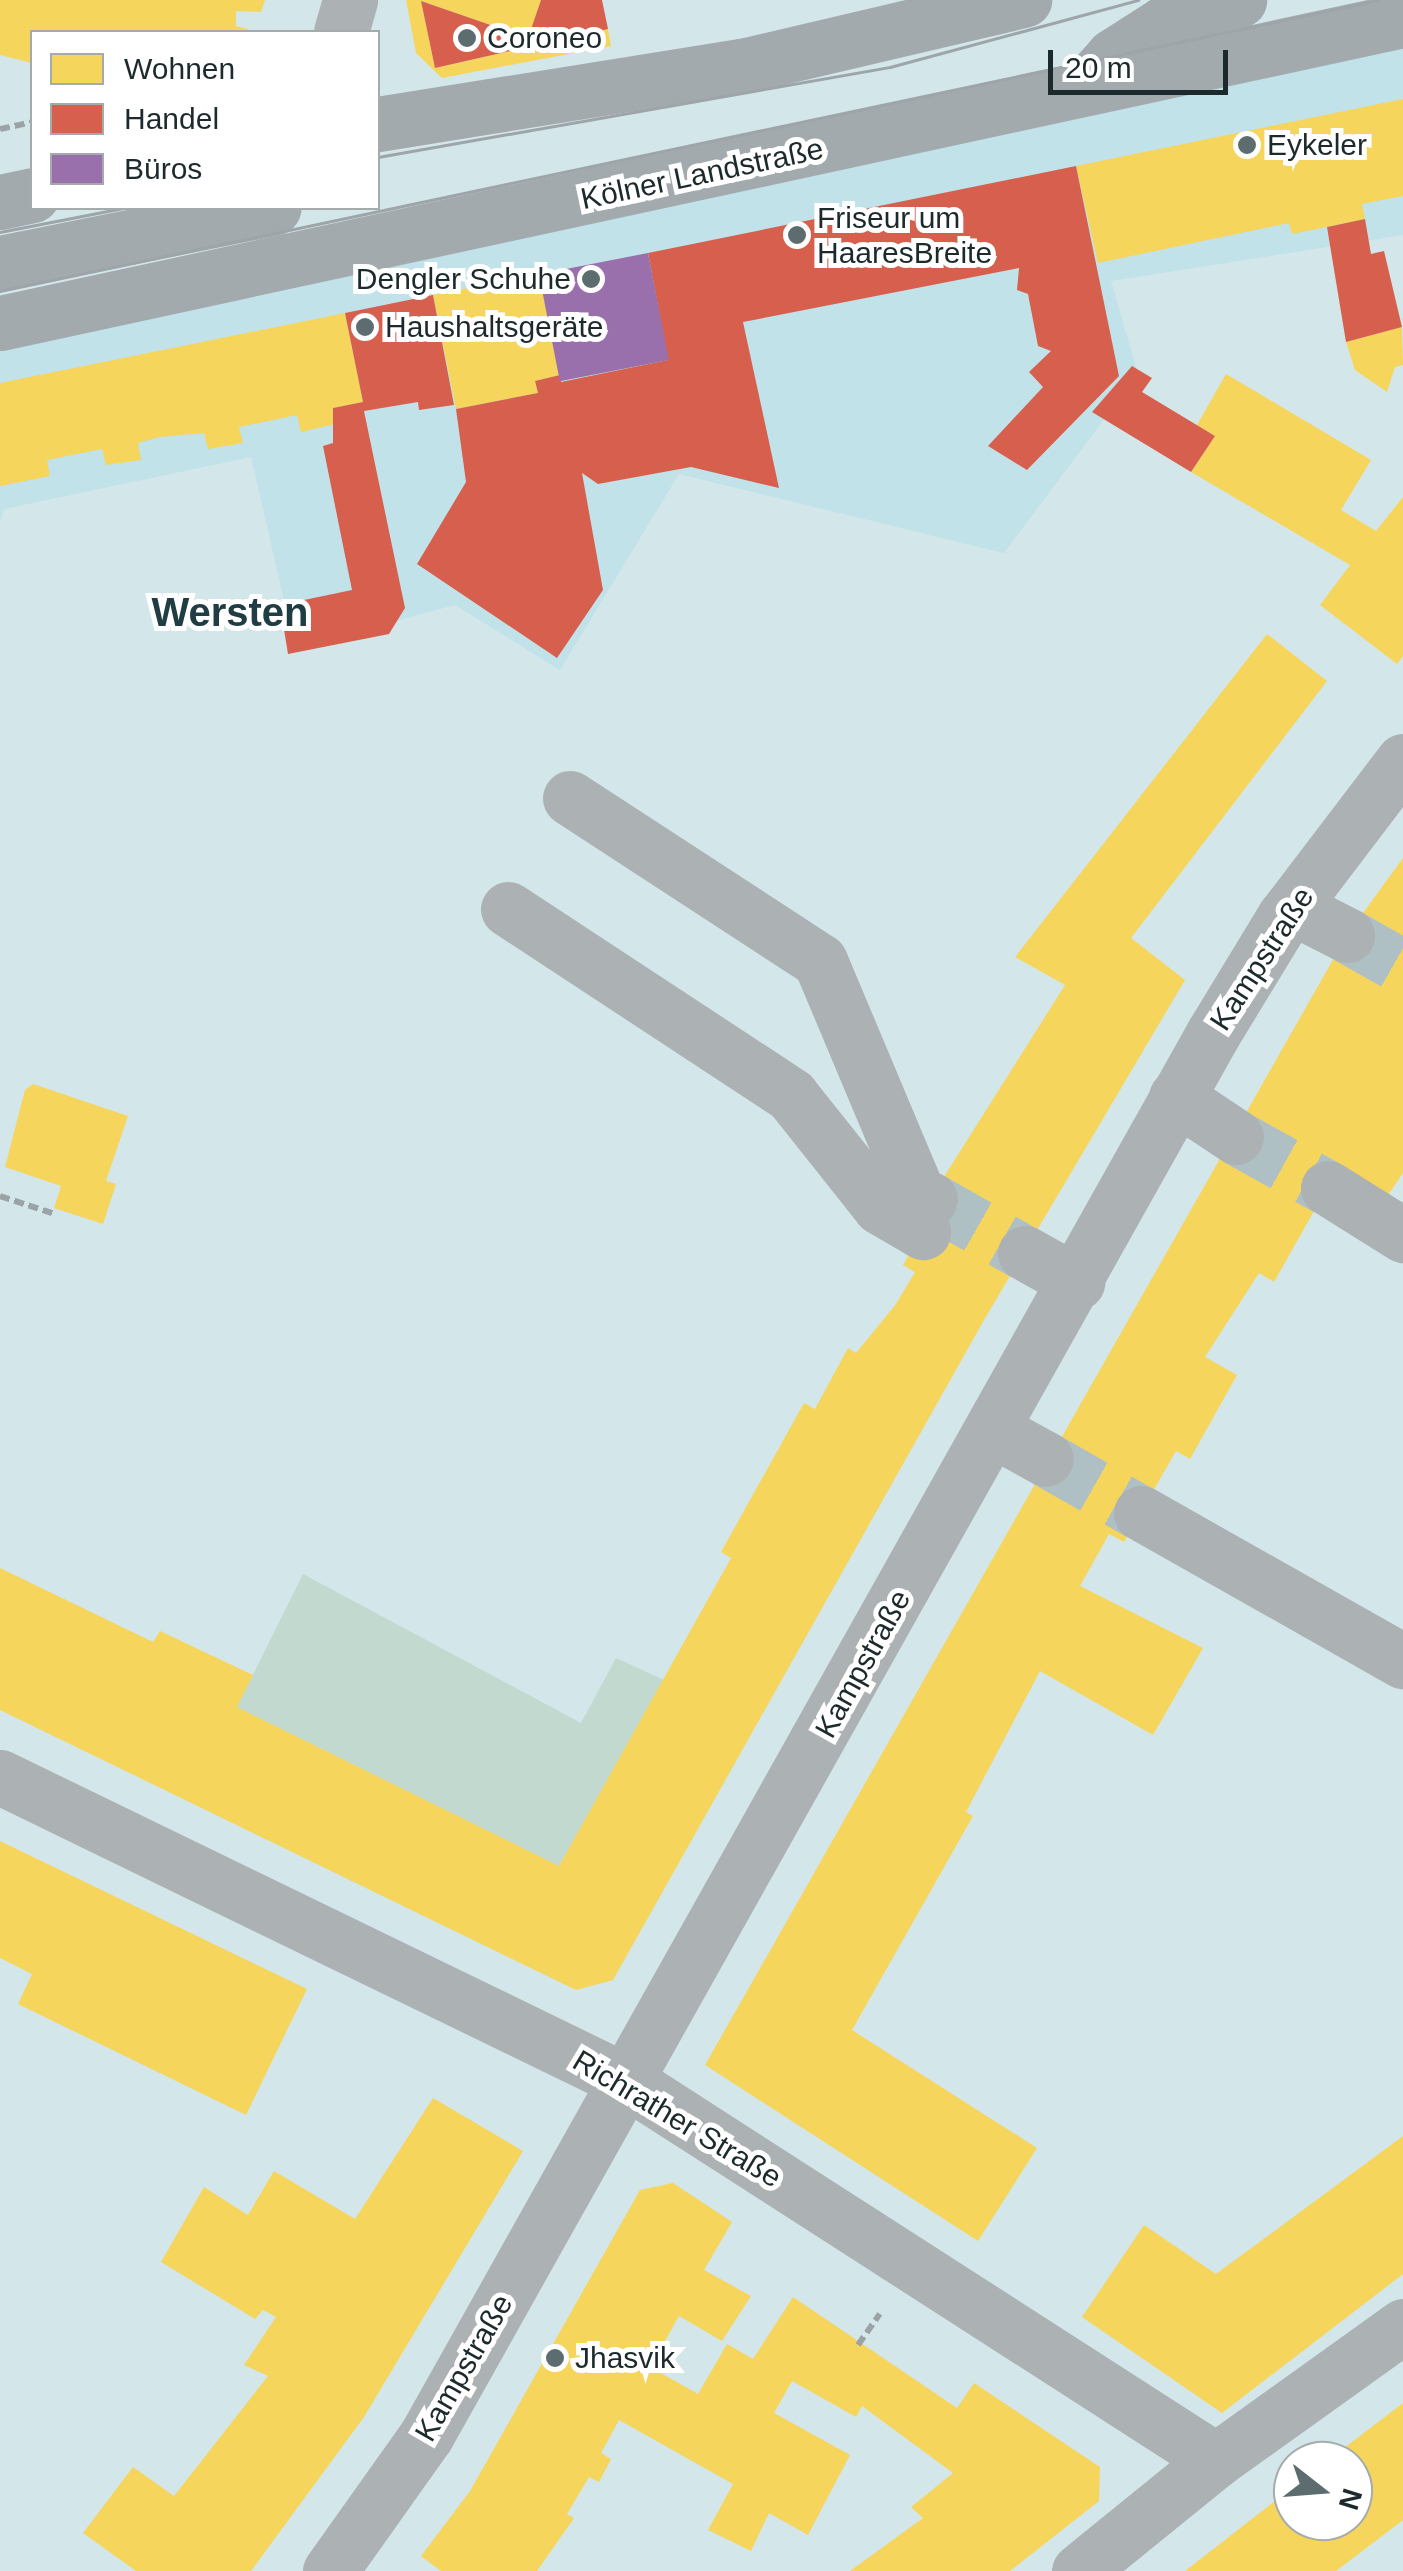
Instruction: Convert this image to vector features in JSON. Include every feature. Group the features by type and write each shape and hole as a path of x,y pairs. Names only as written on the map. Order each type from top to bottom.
{"main road":[{"path":"380,124 742,66 1024,0"},
{"path":"1086,87 1113,56 1163,24 1239,0"},
{"name":"Kölner Landstraße","path":"0,323 1403,20"},
{"path":"0,202 30,196"},
{"path":"0,264 264,210"}],"street":[{"path":"342,30 350,0"},
{"name":"Kampstraße","path":"330,2571 426,2436 1069,1296 1176,1098 1292,907 1403,761"},
{"path":"508,910 792,1095 880,1207 926,1215 820,961 570,798"},
{"path":"1292,907 1346,936"},
{"path":"1176,1098 1236,1137"},
{"path":"1328,1188 1403,1235"},
{"path":"1017,1266 1069,1296"},
{"path":"993,1430 1046,1460"},
{"path":"1141,1514 1403,1661"},
{"name":"Richrather Straße","path":"0,1777 628,2082 1216,2460"},
{"path":"1079,2571 1216,2460 1403,2326"}],"path":[{"path":"0,129 30,122"},
{"path":"0,1196 52,1213"}],"shaded area":[{"path":"1403,48 1403,235 1111,281 1138,374 1004,553 679,474 560,670 455,605 295,648 251,457 4,509 0,522 0,351 942,139"}],"green space":[{"path":"303,1574 581,1723 616,1658 664,1680 559,1866 237,1707"}],"building: Wohnen":[{"path":"0,0 265,0 261,12 236,11 236,26 251,30 30,30 30,62 0,55"},
{"path":"406,0 541,0 528,38 421,1 435,68 608,29 611,46 442,78 416,53"},
{"path":"1403,99 1403,196 1362,204 1365,219 1292,234 1289,223 1098,263 1076,166"},
{"path":"539,274 560,375 535,381 538,393 456,409 433,295"},
{"path":"345,313 363,402 333,408 335,424 301,432 297,415 239,427 243,443 208,449 204,433 159,437 138,443 141,460 106,465 102,449 47,460 50,476 0,486 0,383"},
{"path":"1402,327 1403,365 1395,367 1387,392 1355,370 1346,342"},
{"path":"1226,374 1371,460 1341,510 1376,531 1403,497 1403,656 1397,664 1320,605 1350,565 1191,472 1215,436 1197,425"},
{"path":"1267,634 1327,681 1131,938 1185,980 984,1320 613,1980 576,1990 0,1710 0,1568 153,1642 160,1631 253,1675 237,1707 559,1866 731,1558 721,1552 804,1403 815,1409 848,1348 856,1353 896,1304 915,1272 903,1265 929,1221 930,1199 1065,985 1015,957"},
{"path":"1403,858 1403,1173 1382,1204 1318,1204 1274,1282 1259,1273 1205,1357 1237,1375 1190,1459 1176,1451 1124,1542 1109,1534 1080,1586 1203,1648 1153,1735 1040,1671 966,1812 973,1816 852,2030 1037,2148 978,2241 705,2065 1347,935"},
{"path":"33,1084 128,1116 106,1181 116,1184 103,1224 54,1208 61,1186 5,1167 25,1090"},
{"path":"0,1841 307,1989 246,2115 18,2004 32,1974 0,1958"},
{"path":"433,2098 523,2151 364,2417 251,2571 136,2571 83,2533 133,2467 174,2496 268,2376 244,2365 276,2317 263,2310 255,2319 161,2262 204,2187 248,2215 274,2171 355,2219"},
{"path":"1403,2136 1403,2274 1222,2413 1082,2317 1144,2225 1216,2274"},
{"path":"673,2183 732,2222 704,2270 751,2296 722,2341 679,2316 650,2367 698,2394 727,2344 753,2359 793,2297 957,2408 974,2383 1100,2467 1099,2501 1010,2571 850,2571 923,2518 911,2507 953,2473 862,2406 856,2417 792,2381 774,2413 850,2455 808,2535 769,2513 751,2551 708,2530 733,2484 619,2420 601,2453 611,2459 599,2482 589,2477 567,2514 574,2518 537,2571 441,2571 421,2556 470,2491 640,2190"},
{"path":"1403,2403 1403,2520 1336,2571 1185,2571 1273,2503 1273,2541 1373,2541 1373,2441 1353,2441"}],"building: Handel":[{"path":"541,0 602,0 608,29 435,68 421,1 528,38"},
{"path":"1076,166 1119,376 1027,470 988,446 1043,387 1029,372 1051,351 1038,346 1028,294 1017,290 1019,268 743,322 779,488 691,467 598,484 582,473 603,590 557,658 417,564 466,482 456,409 538,393 535,381 560,375 561,382 668,360 648,253"},
{"path":"1365,219 1371,254 1384,251 1402,327 1346,342 1327,227"},
{"path":"433,295 454,405 419,410 418,402 364,411 405,608 389,634 288,654 280,605 352,590 323,446 333,443 333,408 363,402 345,313"},
{"path":"1132,366 1152,378 1142,392 1215,436 1191,472 1092,412"}],"building: Büros":[{"path":"648,253 669,360 560,381 539,274"}],"tunnel":[{"path":"1347,935 1403,967"},
{"path":"1236,1137 1328,1188"},
{"path":"930,1199 1025,1253"},
{"path":"1046,1459 1141,1513"}],"tram line":[{"path":"380,157 890,67 1138,0"},
{"path":"0,291 1378,0"},
{"path":"0,232 113,210"}],"place":[{"name":"Coroneo","path":"467,38"},
{"name":"Eykeler","path":"1247,145"},
{"name":"Friseur um HaaresBreite","path":"797,235"},
{"name":"Dengler Schuhe","path":"591,279"},
{"name":"Haushaltsgeräte","path":"365,327"},
{"name":"Jhasvik","path":"555,2358"}],"district":[{"name":"Wersten","path":"230,612"}]}
